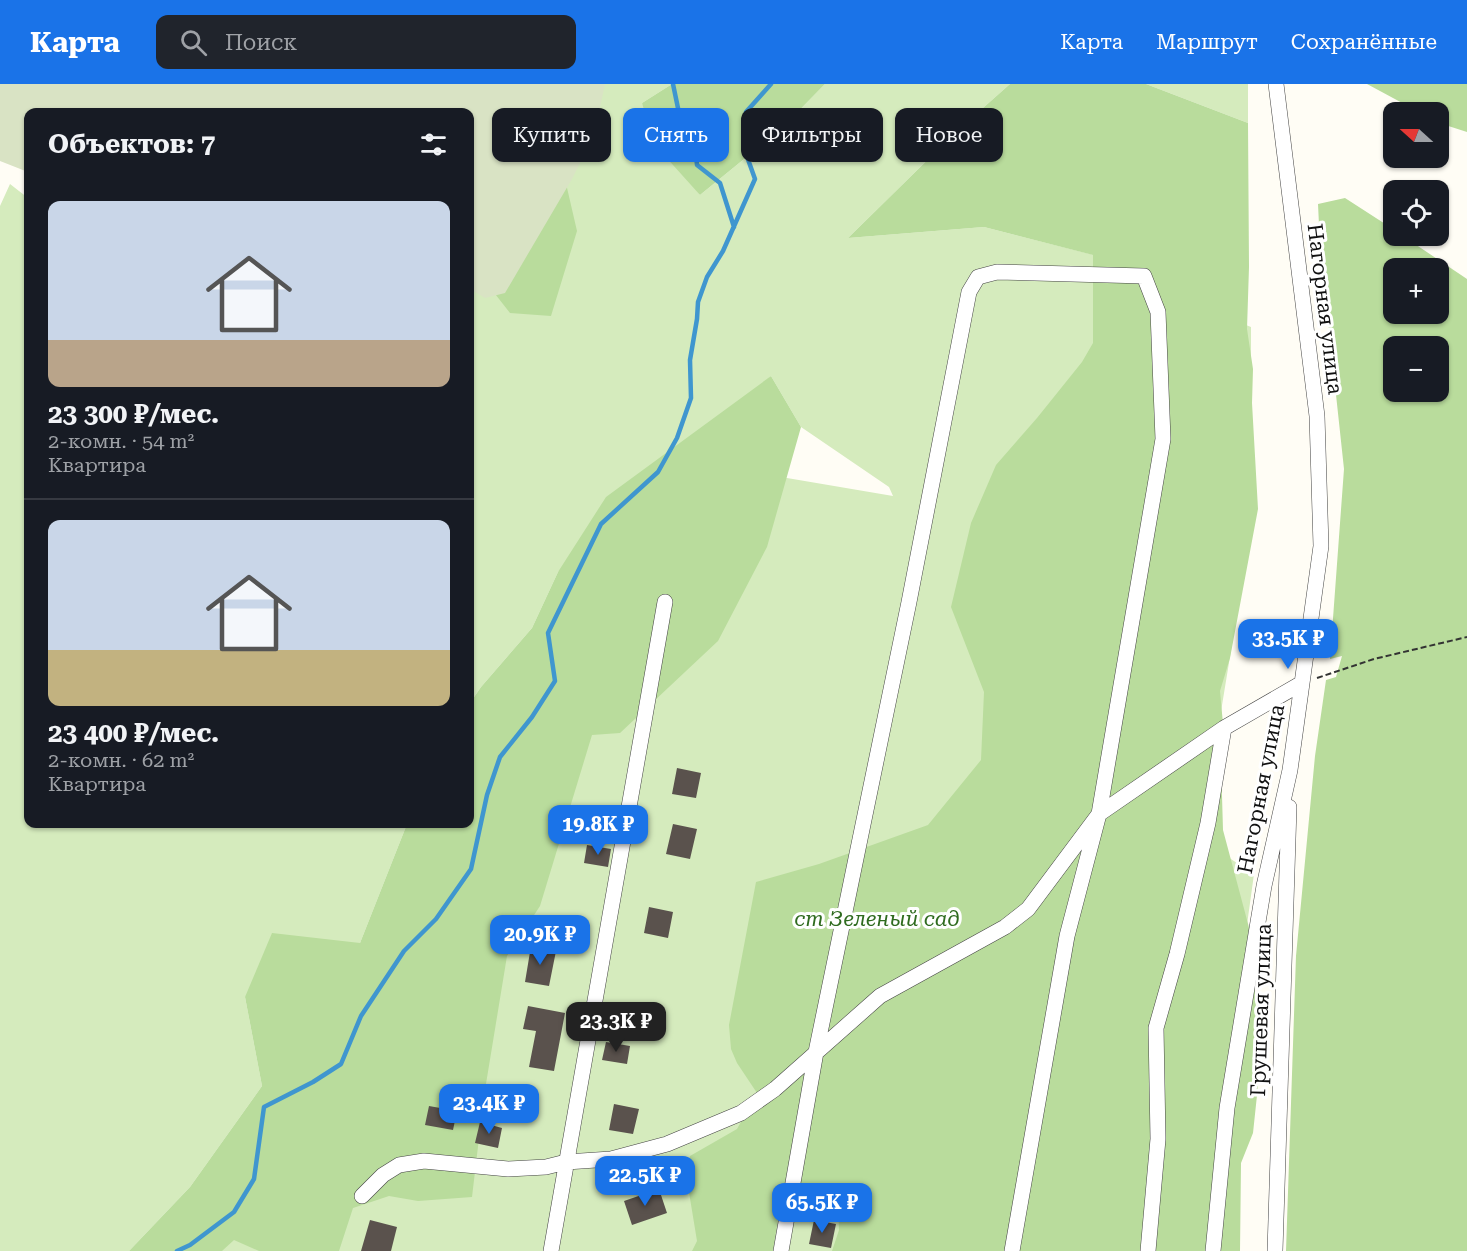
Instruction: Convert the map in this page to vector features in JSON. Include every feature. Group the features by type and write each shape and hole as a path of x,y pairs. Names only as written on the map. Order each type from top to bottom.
{"street":[{"name":"Нагорная улица","path":"1213,1251 1227,1108 1264,886 1290,770 1321,546 1317,416 1276,84"},
{"path":"781,1251 816,1052 909,602 969,292 978,277 997,272 1144,276 1158,312 1163,439 1099,814 1066,936 1012,1251"},
{"path":"551,1251 665,602"},
{"path":"362,1196 383,1175 399,1165 424,1161 508,1169 610,1159 655,1147 741,1113 775,1089 880,996 1005,927 1028,909 1099,814 1224,728 1302,682"},
{"path":"1148,1251 1158,1139 1156,1028 1177,954 1208,823 1224,728"},
{"name":"Грушевая улица","path":"1275,1251 1290,770"}],"path":[{"path":"1302,682 1374,659 1467,637"}],"green space":[{"path":"0,84 605,84 600,108 492,108 492,162 580,162 505,293 485,298 474,291 474,108 24,108 24,170 0,161"},
{"name":"ст Зеленый сад","path":"543,84 672,84 642,103 645,108 623,108 623,162 679,162 700,195 741,162 883,162 883,108 802,108 825,84 1010,84 983,108 895,108 895,162 925,162 848,238 984,227 1094,255 1094,282 1140,283 1251,327 1251,529 1200,839 1254,874 1202,1251 197,1251 559,750 740,470 893,496 889,487 801,427 771,376 558,572 532,628 474,697 474,252 511,162 611,162 611,108 533,108"},
{"path":"543,84 549,108 492,108 492,162 561,162 577,231 551,316 510,313 474,267 474,110"},
{"path":"672,84 825,84 802,108 741,108 741,162 700,195 670,162 729,162 729,108 644,108 642,103"},
{"path":"1010,84 1146,84 1248,123 1247,329 1253,369 1252,403 1258,509 1230,658 1220,691 1223,724 1221,761 1223,830 1251,935 1260,1067 1253,1133 1241,1163 1240,1251 832,1251 839,1230 838,1206 819,1194 780,1207 773,1251 692,1251 697,1241 686,1174 690,1156 737,1129 757,1093 737,1063 731,1049 729,1025 756,882 819,864 928,825 981,760 984,692 951,607 971,523 996,465 1082,362 1093,343 1093,255 984,227 848,238 925,162 1003,162 1003,108 983,108"},
{"path":"1146,84 1248,84 1248,123"},
{"path":"1367,84 1467,84 1467,132 1449,126 1449,102 1400,102"},
{"path":"10,184 24,195 24,828 405,828 360,943 245,997 262,1086 190,1187 129,1251 0,1251 0,206"},
{"path":"1345,198 1383,223 1383,246 1418,246 1436,258 1383,258 1383,324 1449,324 1449,267 1467,279 1467,1251 1286,1251 1296,956 1315,756 1326,680 1336,677 1342,656 1330,659 1344,469 1320,246 1318,204"},
{"path":"771,376 801,427 767,547 718,641 620,733 592,735 540,906 507,956 484,1096 472,1197 418,1201 389,1196 353,1208 339,1251 259,1251 234,1240 222,1251 129,1251 190,1187 262,1086 245,997 272,933 360,943 405,828 474,828 474,697 532,628 558,572 606,497"}],"building":[{"path":"677,768 701,773 696,798 672,794"},
{"path":"673,824 697,829 690,859 666,854"},
{"path":"587,845 611,849 608,867 584,863"},
{"path":"649,907 673,912 668,938 644,933"},
{"path":"531,946 556,951 549,986 525,982"},
{"path":"528,1006 565,1013 554,1071 529,1067 536,1031 523,1029"},
{"path":"606,1042 630,1046 627,1064 602,1060"},
{"path":"614,1104 639,1109 633,1134 609,1130"},
{"path":"429,1106 457,1111 453,1130 425,1125"},
{"path":"480,1122 502,1128 498,1148 475,1143"},
{"path":"659,1189 667,1213 632,1225 624,1201"},
{"path":"370,1220 397,1227 391,1251 361,1251"},
{"path":"814,1220 836,1224 831,1248 809,1244"}],"waterway":[{"path":"673,84 679,113 693,129 697,165 720,183 734,227"},
{"path":"177,1251 190,1245 234,1212 254,1179 264,1107 313,1082 341,1064 361,1016 404,951 436,919 471,869 487,795 500,757 532,717 555,681 548,633 601,524 658,472 677,438 691,398 690,360 698,302 707,277 723,251 755,179 745,151 746,112 771,84"}]}
